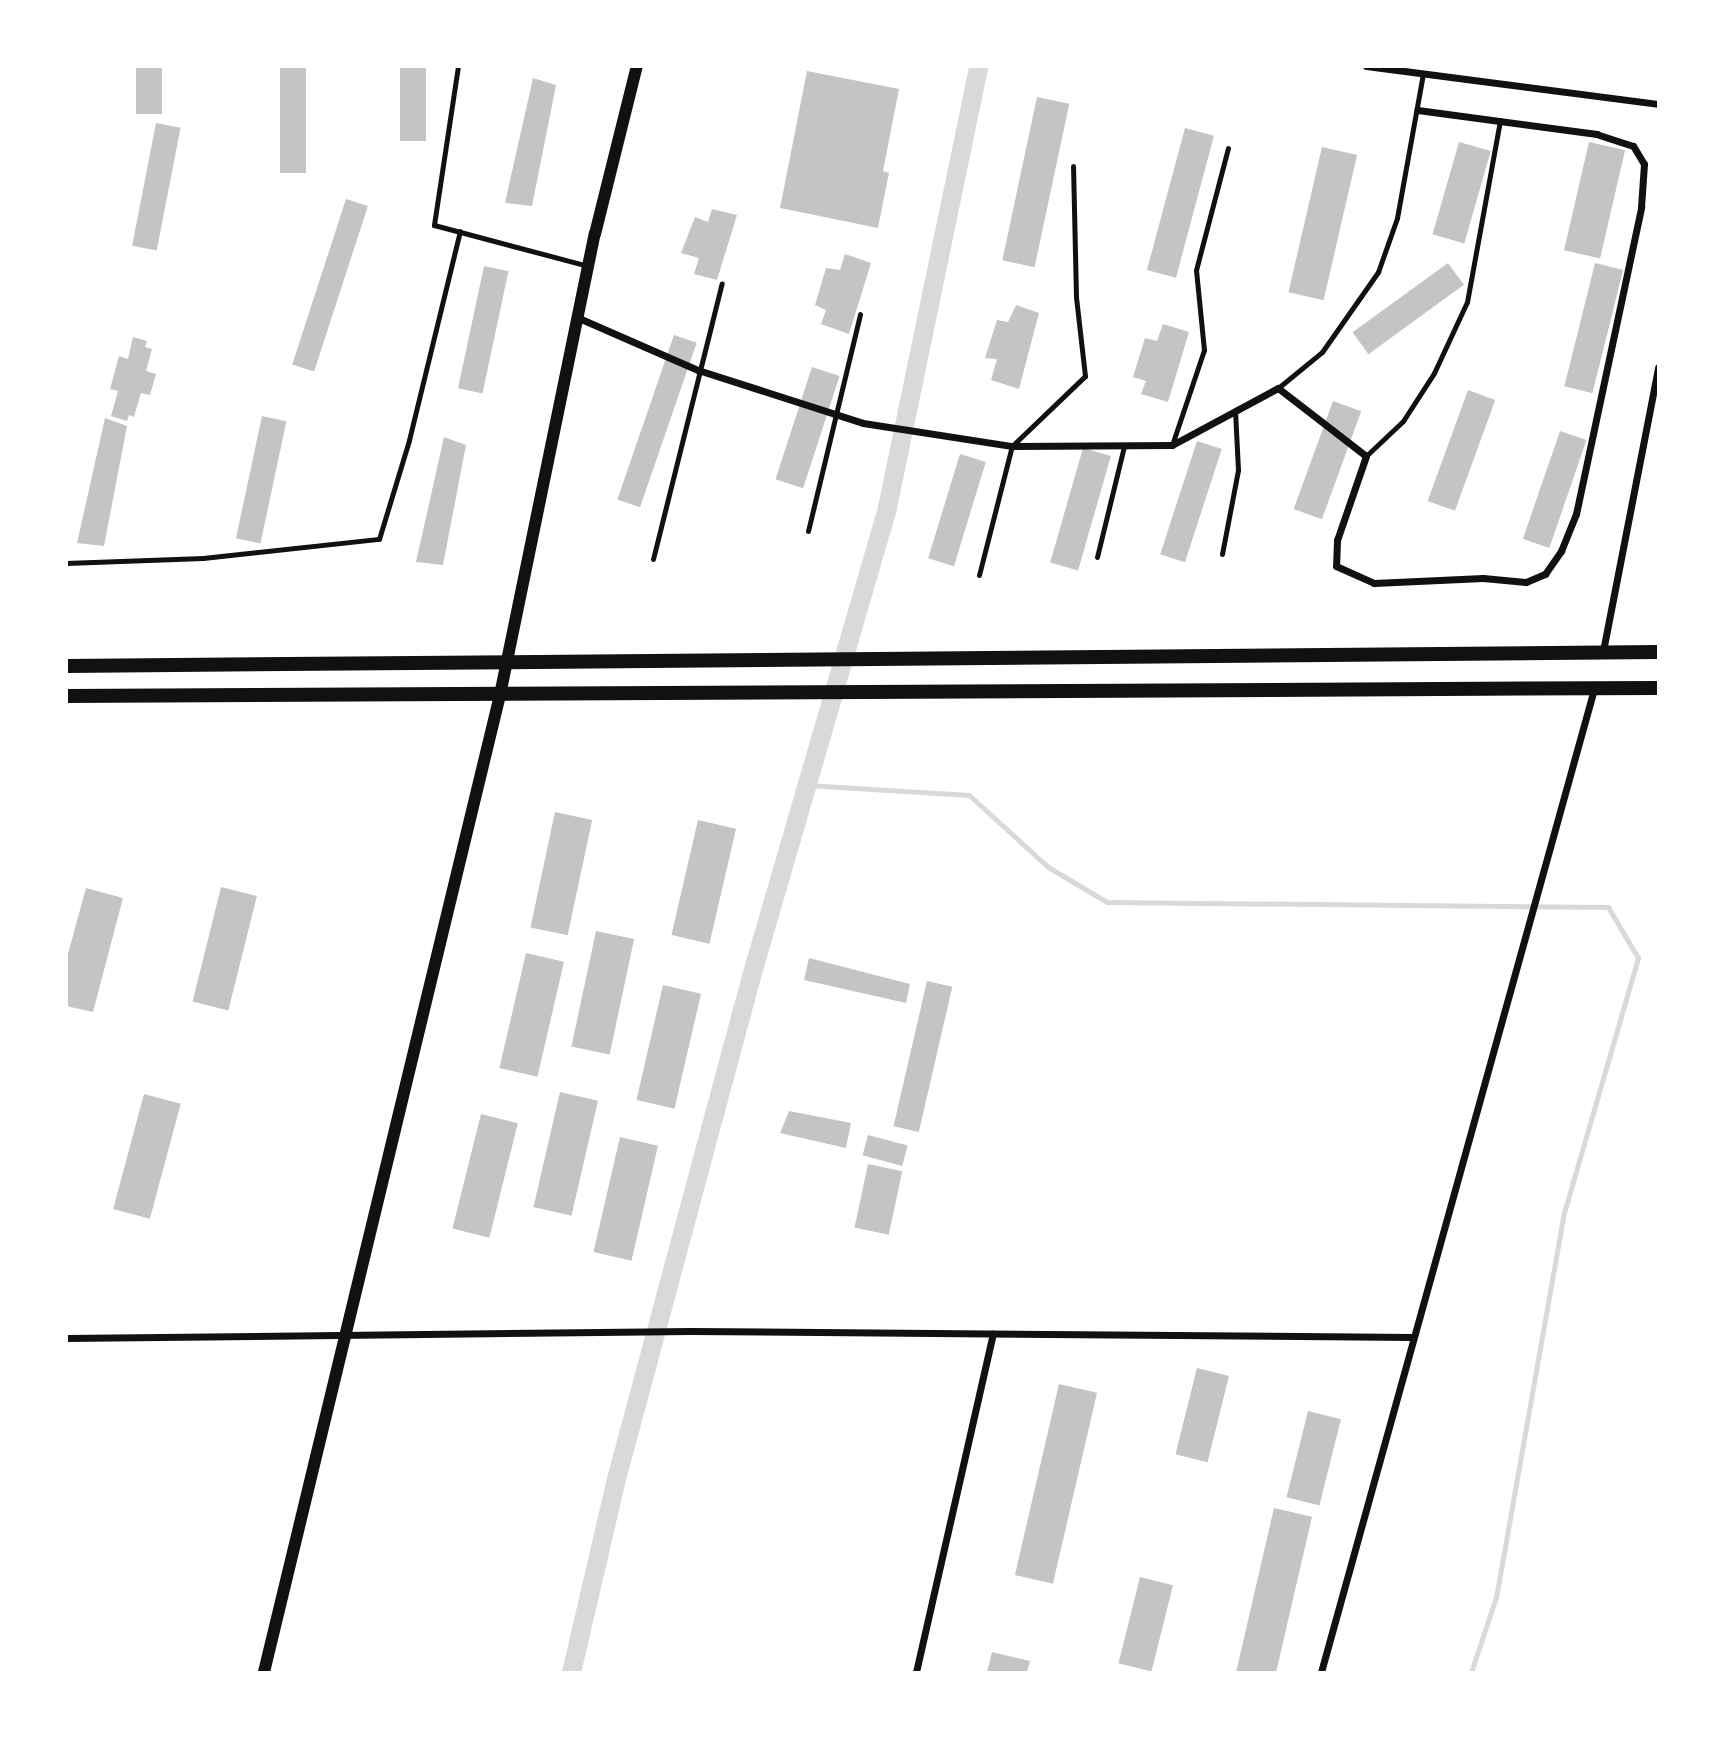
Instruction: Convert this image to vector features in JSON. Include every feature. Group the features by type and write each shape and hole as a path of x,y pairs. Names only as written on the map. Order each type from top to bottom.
{"main road":[{"path":"66,666 1658,652"},
{"path":"66,696 1658,688"}],"street":[{"path":"264,1672 500,695 591,267 637,66"},
{"path":"1366,66 1658,104"},
{"path":"581,319 698,370 835,414 934,435 1012,446 1172,445 1278,388 1366,456 1337,540 1336,566 1349,576 1374,583 1483,578 1526,582 1545,574 1561,551 1576,514 1641,207 1644,164 1633,146 1597,134 1418,110"},
{"path":"1603,651 1658,367"},
{"path":"1321,1672 1412,1337 1595,688"},
{"path":"66,1338 345,1338 690,1331 1412,1337"},
{"path":"916,1672 993,1334"}],"lane":[{"path":"458,66 434,225 591,267"},
{"path":"1278,388 1322,352 1378,272 1397,218 1423,74"},
{"path":"1366,456 1403,421 1434,373 1467,302 1500,119"},
{"path":"1172,445 1204,349 1196,270 1228,148"},
{"path":"979,575 1012,446 1085,376 1076,297 1073,166"},
{"path":"66,563 203,558 379,539 409,440 460,231"},
{"path":"653,559 698,370 722,283"},
{"path":"808,531 860,314"},
{"path":"1222,554 1238,470 1235,411"},
{"path":"1097,557 1124,446"}],"building":[{"path":"136,66 162,66 162,114 136,114"},
{"path":"280,66 306,66 306,173 280,173"},
{"path":"400,66 426,66 426,141 400,141"},
{"path":"807,71 899,89 883,171 889,173 878,228 780,208"},
{"path":"533,78 556,85 532,206 505,203"},
{"path":"1037,97 1069,104 1035,267 1002,260"},
{"path":"156,123 181,128 157,250 132,246"},
{"path":"1185,128 1214,136 1176,278 1147,270"},
{"path":"1459,142 1491,151 1464,243 1433,234"},
{"path":"1589,142 1625,150 1600,258 1564,250"},
{"path":"1322,147 1357,155 1324,300 1288,292"},
{"path":"346,199 368,206 314,372 292,364"},
{"path":"712,209 737,215 717,280 694,274 699,258 681,253 695,217 708,222"},
{"path":"845,254 871,263 849,334 821,324 826,310 815,305 826,268 840,270"},
{"path":"1448,263 1464,285 1368,354 1353,332"},
{"path":"1595,263 1623,270 1592,393 1564,386"},
{"path":"484,266 508,271 482,393 458,388"},
{"path":"1016,305 1039,313 1019,389 991,380 997,359 985,358 997,320 1008,322"},
{"path":"1163,324 1189,332 1168,402 1141,394 1146,381 1133,377 1145,338 1157,341"},
{"path":"674,335 697,343 640,507 617,500"},
{"path":"133,337 147,341 145,347 152,349 146,371 156,374 150,395 141,393 134,417 129,415 127,421 111,416 118,391 110,389 119,356 128,359"},
{"path":"812,367 840,376 803,488 776,479"},
{"path":"1468,390 1495,400 1455,511 1428,501"},
{"path":"1333,401 1361,411 1322,519 1294,509"},
{"path":"262,416 286,421 260,543 236,538"},
{"path":"105,418 127,426 104,546 77,543"},
{"path":"1560,431 1586,440 1549,548 1523,539"},
{"path":"444,437 466,445 443,565 416,562"},
{"path":"1197,441 1222,449 1185,562 1160,554"},
{"path":"1083,448 1111,456 1078,570 1050,562"},
{"path":"960,454 986,462 954,566 928,558"},
{"path":"555,812 592,820 568,935 530,927"},
{"path":"698,820 736,829 709,944 671,935"},
{"path":"221,887 257,896 228,1010 192,1001"},
{"path":"86,888 123,898 93,1012 66,1006 66,961"},
{"path":"596,931 634,939 610,1055 571,1046"},
{"path":"526,953 564,962 537,1077 499,1068"},
{"path":"809,958 910,984 906,1003 804,980"},
{"path":"927,981 952,987 919,1132 893,1126"},
{"path":"663,985 701,994 674,1109 636,1100"},
{"path":"560,1092 598,1101 571,1216 533,1207"},
{"path":"144,1094 181,1104 150,1219 113,1209"},
{"path":"789,1111 851,1123 846,1148 780,1133"},
{"path":"481,1114 518,1123 489,1238 452,1228"},
{"path":"868,1135 908,1146 902,1166 863,1155"},
{"path":"620,1137 658,1146 631,1261 593,1252"},
{"path":"868,1164 902,1171 889,1235 854,1228"},
{"path":"1197,1368 1229,1376 1207,1462 1175,1454"},
{"path":"1059,1384 1097,1393 1053,1584 1015,1575"},
{"path":"1308,1411 1341,1419 1319,1506 1286,1497"},
{"path":"1274,1508 1312,1517 1276,1672 1236,1672"},
{"path":"1140,1577 1173,1585 1151,1672 1118,1663"},
{"path":"992,1652 1030,1661 1027,1672 987,1672"}],"waterway":[{"path":"571,1672 617,1475 751,976 887,507 978,66"},
{"path":"807,785 969,795 1048,867 1107,902 1608,907 1638,958 1564,1212 1496,1597 1471,1672"}]}
